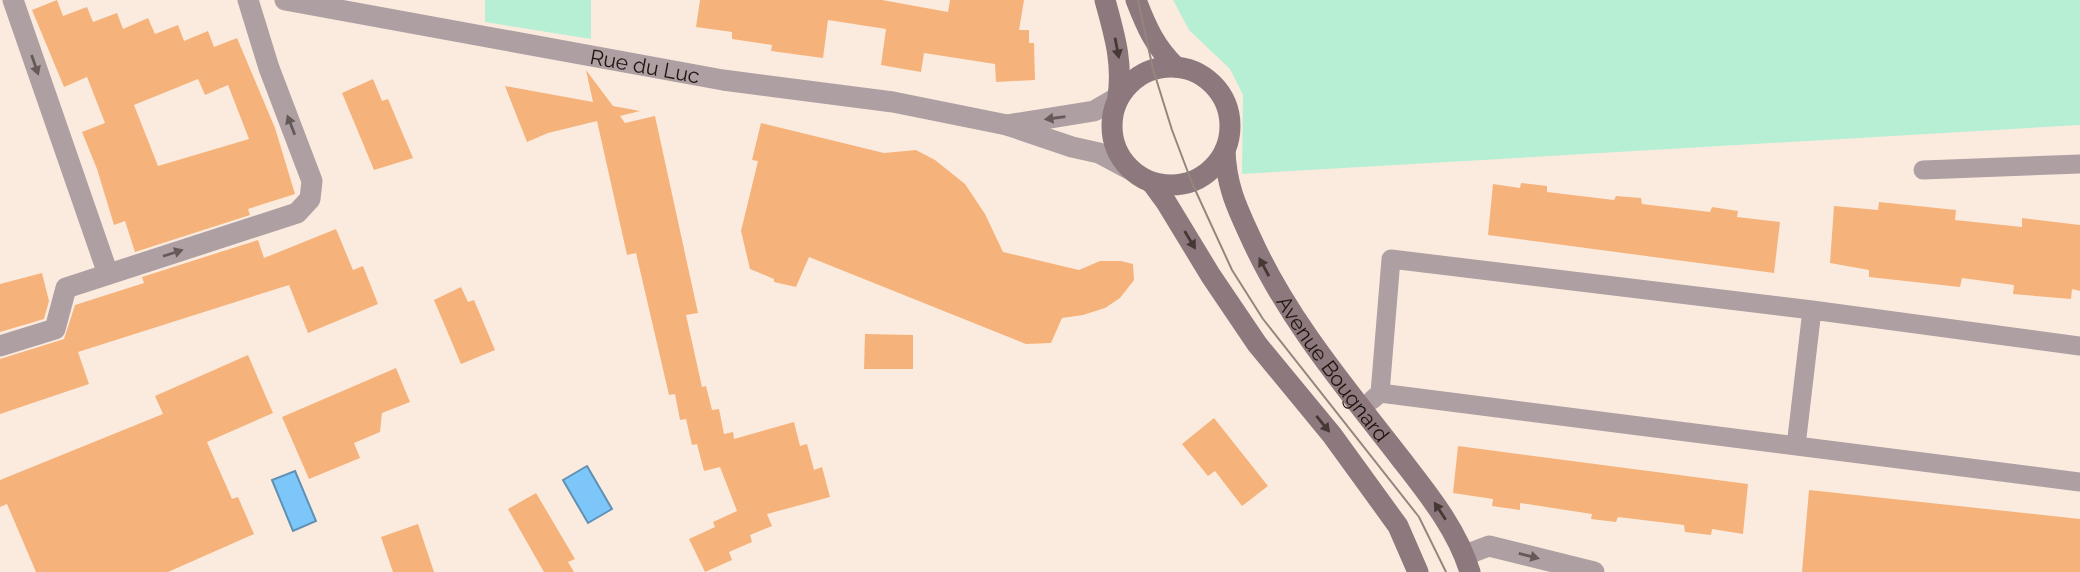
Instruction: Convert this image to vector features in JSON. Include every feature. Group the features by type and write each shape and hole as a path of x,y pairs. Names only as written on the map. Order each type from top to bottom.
{"main road":[{"name":"Avenue Bougnard","path":"1105,0 1117,44 1121,72 1111,135 1118,154 1129,169 1152,183 1166,202 1257,344 1332,435 1398,526 1418,572"},
{"name":"Avenue Bougnard","path":"1136,0 1148,32 1161,53 1177,67 1196,72 1213,84 1223,99 1229,116 1230,133 1225,150 1217,164 1206,175 1192,183 1172,186 1152,183"},
{"path":"1118,97 1139,75 1153,69 1177,67"},
{"name":"Avenue Bougnard","path":"1225,150 1226,175 1237,208 1263,267 1295,321 1441,511 1467,564"}],"street":[{"path":"13,0 108,274"},
{"path":"0,346 55,329 66,288 297,214 310,199 312,181 269,68 248,0"},
{"name":"Rue du Luc","path":"285,0 723,80 893,102 1007,125 1072,147 1099,153 1129,169"},
{"name":"Rue du Luc","path":"1007,125 1094,111 1118,97"},
{"path":"1467,564 1489,546 1594,572"}],"lane":[{"path":"1923,170 2080,164"},
{"path":"1362,408 1380,393 1391,259 1812,310 2080,346"},
{"path":"1796,446 1812,310"},
{"path":"1380,393 2080,482"}],"green space":[{"path":"485,0 591,0 591,39 485,22"},
{"path":"1173,0 2080,0 2080,125 1242,174 1243,95 1230,69 1189,30"}],"water":[{"path":"587,466 612,509 588,523 563,480"},
{"path":"295,471 316,521 293,531 272,480"}],"building":[{"path":"57,0 63,16 87,7 93,22 117,13 123,29 148,18 155,34 178,25 184,41 208,31 214,47 237,38 275,128 295,194 248,209 250,215 135,252 125,221 114,225 97,169 82,132 105,123 87,77 64,87 32,10","holes":["198,79 205,95 228,85 249,139 158,166 134,105"]},
{"path":"700,0 882,0 948,12 950,0 1024,0 1019,30 1029,30 1029,43 1034,43 1035,80 996,82 995,64 924,53 921,72 881,65 886,29 828,20 823,58 771,51 772,45 732,39 732,32 696,27"},
{"path":"586,70 613,106 640,111 620,116 625,123 655,116 698,313 686,315 702,387 706,386 712,410 719,409 724,434 733,432 734,439 794,422 800,446 807,444 814,470 822,467 830,497 767,514 772,526 750,535 752,542 729,552 732,560 705,572 689,539 715,527 713,522 737,511 720,467 704,471 697,444 692,445 686,419 680,420 675,394 669,395 636,253 627,255 597,121 548,133 527,142 505,86 593,102"},
{"path":"373,79 382,101 388,99 413,158 374,170 342,93"},
{"path":"761,123 884,153 916,150 935,160 965,184 985,214 1003,252 1079,270 1100,261 1121,261 1133,264 1134,280 1120,298 1105,308 1062,318 1051,343 1026,344 809,257 796,287 774,282 774,279 750,269 741,231 758,161 752,160"},
{"path":"1521,183 1547,186 1547,192 1614,200 1616,196 1641,198 1642,204 1710,212 1712,207 1738,211 1737,217 1780,222 1774,273 1488,235 1493,184 1520,188"},
{"path":"1879,202 1956,210 1955,220 2022,227 2022,218 2080,225 2080,291 2072,289 2071,299 2013,294 2014,285 1962,278 1960,287 1869,277 1869,270 1830,263 1834,206 1878,210"},
{"path":"336,229 353,270 363,266 378,304 308,333 289,285 78,352 89,384 0,414 0,359 64,339 75,305 144,283 142,277 258,240 264,258"},
{"path":"42,273 49,301 44,319 0,332 0,284"},
{"path":"461,287 468,302 474,300 495,350 461,364 434,300"},
{"path":"865,334 913,335 913,369 864,369"},
{"path":"248,355 273,413 207,442 232,499 238,497 254,534 168,572 36,572 7,504 0,507 0,480 163,414 155,396"},
{"path":"396,368 410,402 382,413 380,432 354,443 360,458 309,479 282,417"},
{"path":"1214,418 1268,486 1242,506 1215,471 1208,476 1182,444"},
{"path":"1458,446 1748,484 1743,534 1712,529 1711,535 1685,532 1684,525 1618,517 1616,522 1591,519 1592,514 1520,503 1520,510 1492,506 1493,499 1453,493"},
{"path":"1809,490 2080,519 2080,572 1802,572"},
{"path":"536,493 575,559 568,562 574,572 544,572 508,509"},
{"path":"418,524 434,572 393,572 381,537"}],"tram line":[{"path":"1138,0 1153,69 1172,130 1192,183 1232,270 1263,319 1419,517 1446,572"}]}
